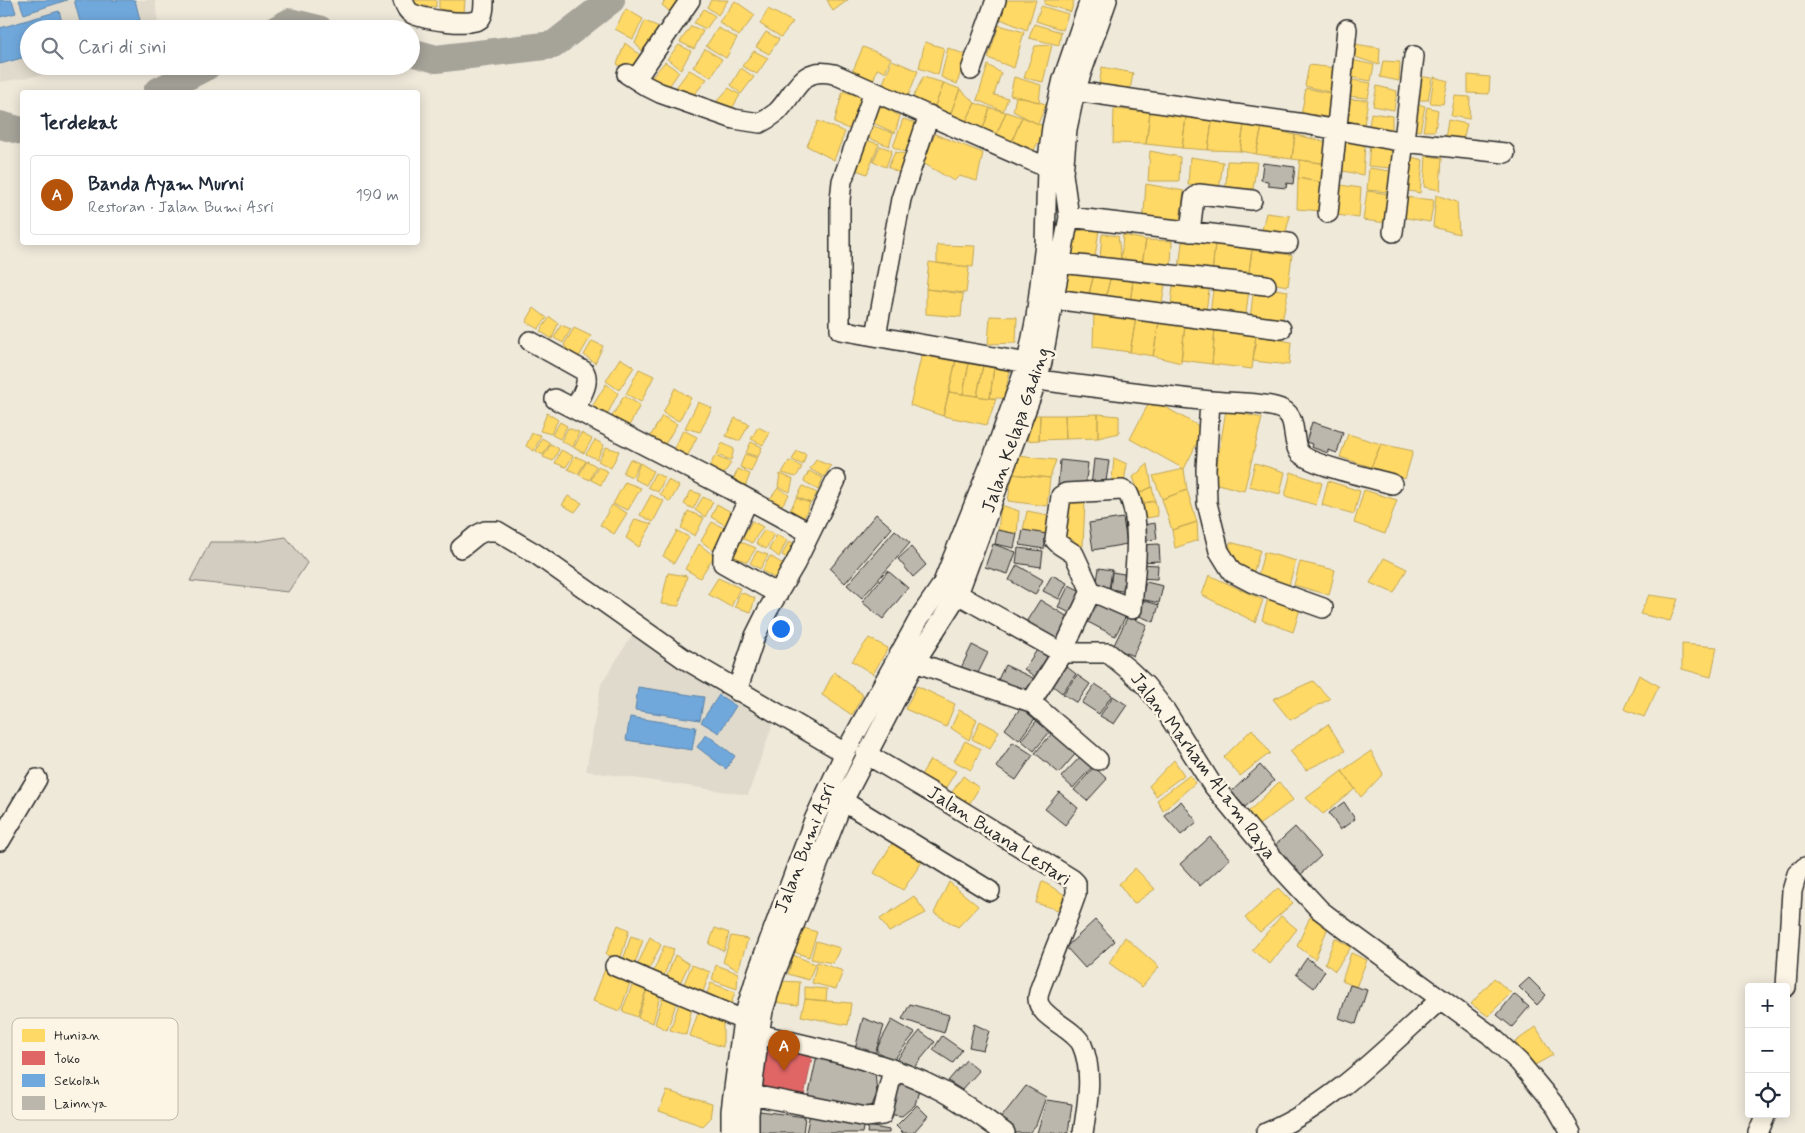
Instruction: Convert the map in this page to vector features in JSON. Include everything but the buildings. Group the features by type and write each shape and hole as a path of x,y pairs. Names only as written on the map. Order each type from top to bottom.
{"street":[{"path":"403,0 406,8 418,16 459,23 478,21 484,10 484,0"},
{"path":"690,0 631,76 660,93 734,119 760,123 773,115 798,84 808,76 816,72 834,74 1055,171"},
{"path":"972,70 996,0"},
{"name":"Jalan Kelapa Gading","path":"950,590 1037,380 1042,362 1069,217 1055,171 1052,127 1063,79 1090,0"},
{"name":"Jalan Kelapa Gading","path":"950,590 994,455 1027,363 1036,317 1055,171 1067,130 1075,91 1107,0"},
{"path":"1328,213 1347,29"},
{"path":"1393,232 1414,56"},
{"path":"1075,91 1336,129 1404,142 1505,153"},
{"path":"874,92 842,180 840,200 840,330 1027,363"},
{"path":"876,336 901,199 929,115"},
{"path":"1190,232 1194,198 1199,194 1252,200"},
{"path":"1069,217 1288,243"},
{"path":"1060,263 1266,285"},
{"path":"1054,300 1281,329"},
{"path":"530,341 584,371 587,382 575,409"},
{"path":"1037,380 1210,401 1270,406 1283,410 1291,420 1297,447 1304,457 1392,484"},
{"path":"555,399 810,533"},
{"path":"1210,401 1206,469 1207,503 1219,551 1232,572 1252,583 1323,608"},
{"path":"737,691 755,636 795,564 836,480"},
{"path":"1030,702 1062,653 1090,591 1074,554 1055,540 1061,496 1066,493 1122,490 1128,494 1134,515 1136,541 1132,609 1090,591"},
{"path":"748,500 723,555 723,563 778,594"},
{"path":"461,548 485,531 497,531 536,554 683,658 845,753"},
{"name":"Jalan Marham ALam Raya","path":"950,590 1062,653 1108,653 1129,670 1146,686 1165,710 1211,783 1288,876 1320,910 1489,1034 1519,1062 1556,1107 1571,1133"},
{"name":"Jalan Bumi Asri","path":"731,1133 731,1110 743,1020 766,974 843,801 950,590"},
{"name":"Jalan Bumi Asri","path":"749,1133 759,1034 765,1004 766,974 814,820 845,753 912,630 950,590"},
{"path":"915,662 1030,702 1098,760"},
{"name":"Jalan Buana Lestari","path":"866,754 1032,854 1076,883 1076,894 1050,960 1038,1000 1039,1006 1070,1030 1082,1046 1087,1062 1088,1092 1083,1133"},
{"path":"0,841 6,817 37,779"},
{"path":"843,801 990,892"},
{"path":"1786,983 1792,891 1797,874 1805,867"},
{"path":"615,966 743,1020"},
{"path":"1266,1133 1301,1116 1357,1074 1441,999"},
{"path":"759,1034 856,1058 893,1070 943,1091 1005,1133"},
{"path":"752,1095 866,1117 878,1117 882,1115 893,1070"},
{"path":"1758,1133 1764,1118"}],"shaded area":[{"path":"0,0 155,0 158,20 20,20 20,75 42,75 0,82"},
{"path":"286,537 307,563 288,592 190,581 210,542 254,542"},
{"path":"633,634 773,723 748,795 586,771 601,684"}],"waterway":[{"path":"420,55 436,59 553,45 611,0"},
{"path":"161,90 190,75"},
{"path":"0,125 20,130"}],"place":[{"name":"Banda Ayam Murni","path":"784,1071"}]}
